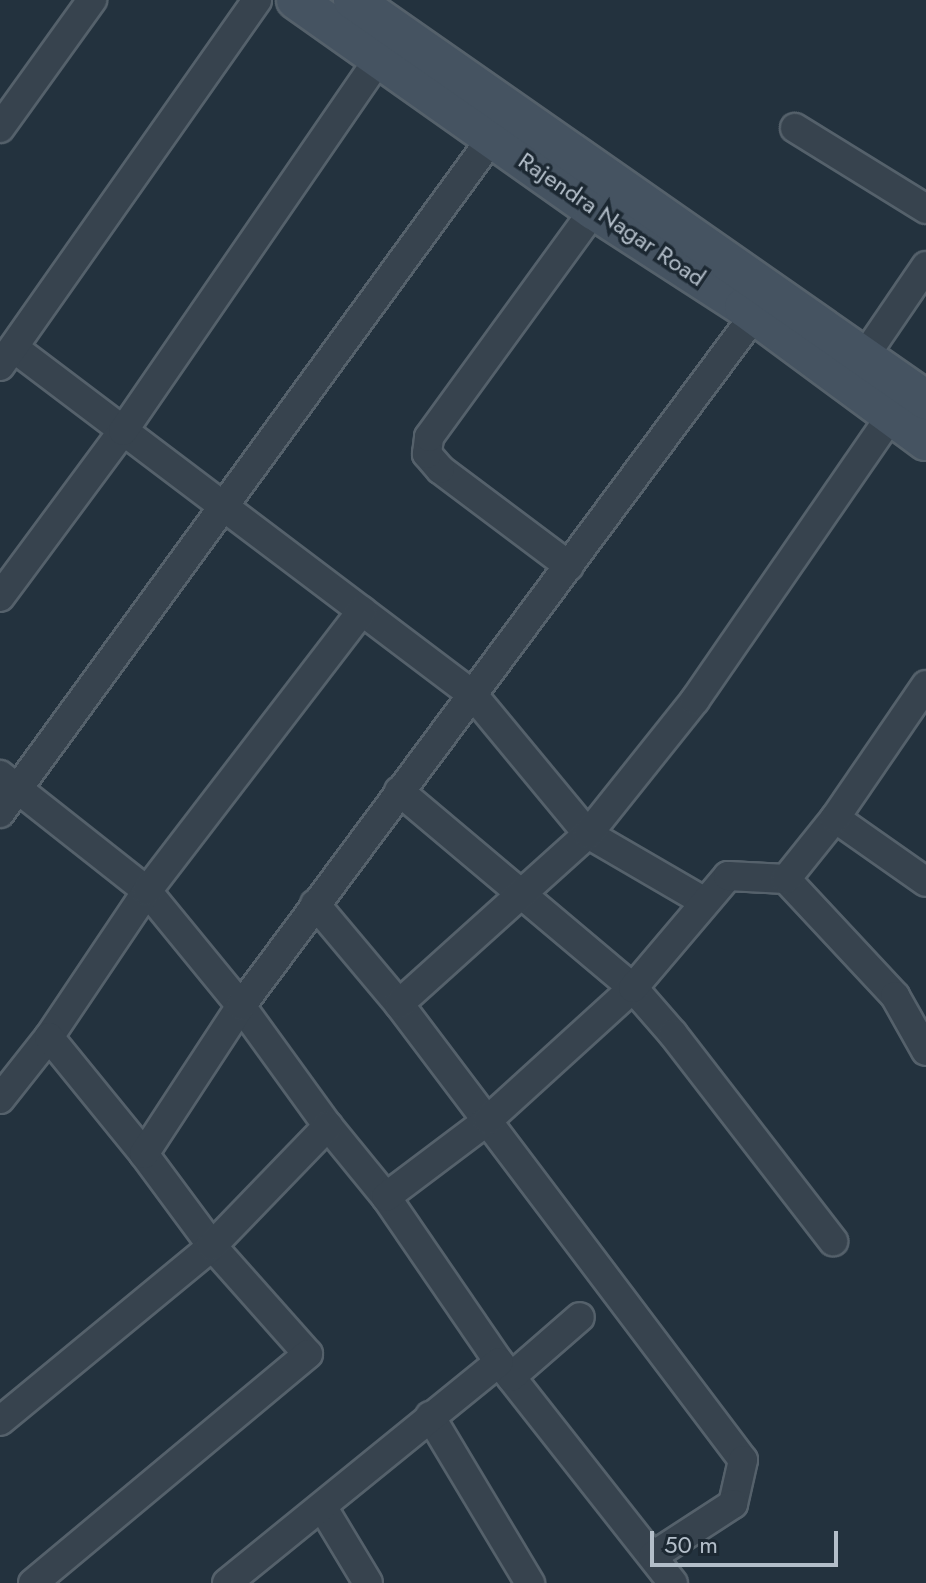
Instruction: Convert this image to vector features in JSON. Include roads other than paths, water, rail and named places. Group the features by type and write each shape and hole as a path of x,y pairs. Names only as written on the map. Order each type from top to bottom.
{"main road":[{"name":"Rajendra Nagar Road","path":"296,0 594,210 763,305"},
{"name":"Rajendra Nagar Road","path":"353,0 823,348 891,416 926,441"},
{"name":"Rajendra Nagar Road","path":"823,348 864,357 926,400"}],"street":[{"path":"0,128 92,0"},
{"path":"257,0 7,357 123,431 473,695 588,834 705,902"},
{"path":"0,597 123,431 379,58"},
{"path":"795,128 926,209"},
{"path":"0,813 9,781 222,508 492,138"},
{"path":"569,566 440,469 427,454 429,437 594,210"},
{"path":"864,357 926,266"},
{"path":"144,1154 241,1006 315,904 763,305"},
{"path":"399,1004 588,834 695,700 891,416"},
{"path":"0,1099 49,1037 147,891 362,611"},
{"path":"786,879 835,818 926,685"},
{"path":"9,781 147,891 241,1006 328,1126 386,1197 505,1369 673,1583"},
{"path":"399,791 633,988 673,1034 833,1241"},
{"path":"835,818 926,882"},
{"path":"386,1197 488,1120 633,988 728,876 786,879 895,996 926,1051"},
{"path":"315,904 399,1004 743,1460 733,1504 653,1556"},
{"path":"33,1583 308,1354 212,1246 144,1154 49,1037"},
{"path":"0,1421 212,1246 328,1126"},
{"path":"227,1583 323,1508 430,1416 580,1317"},
{"path":"430,1416 530,1583"},
{"path":"323,1508 368,1583"}]}
